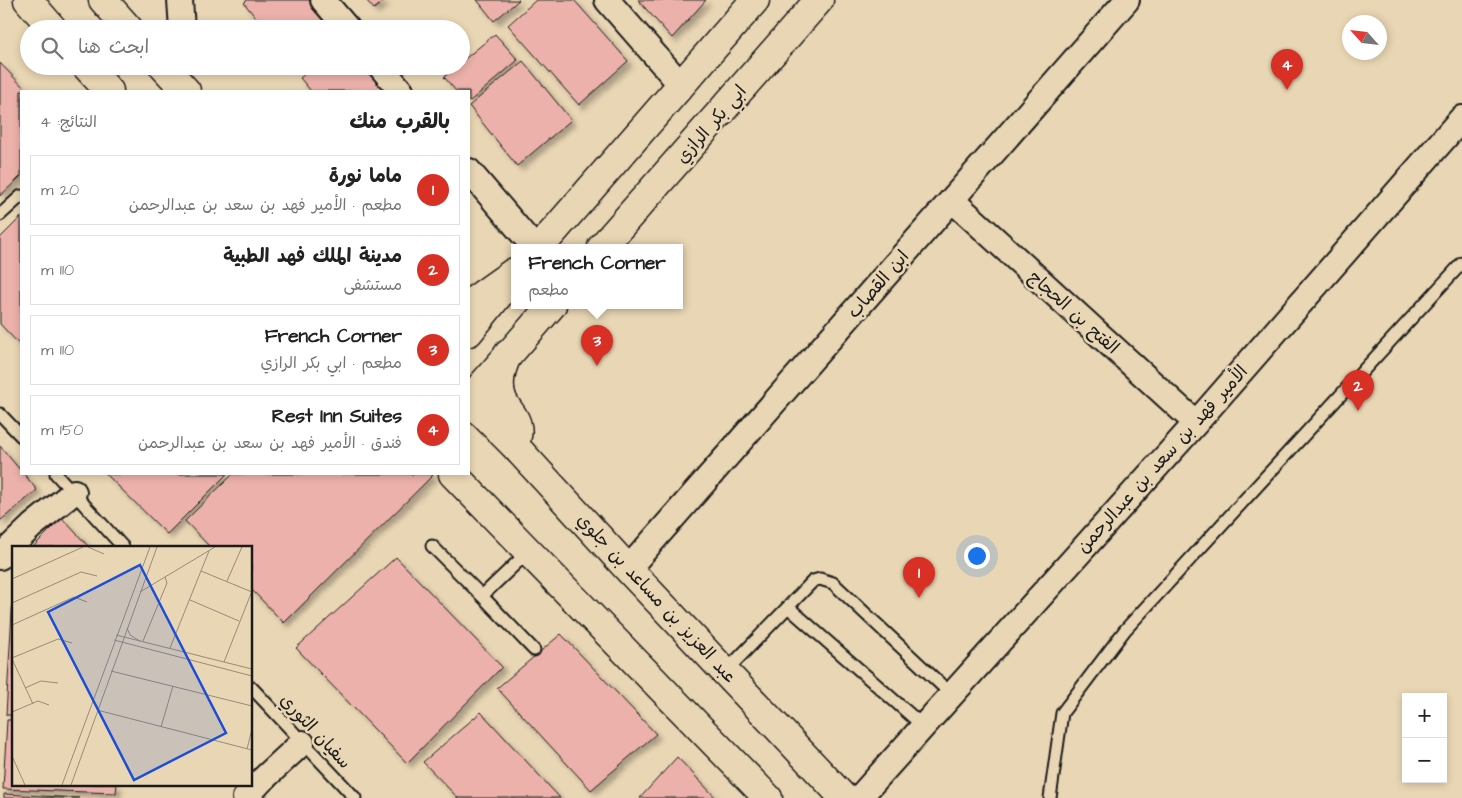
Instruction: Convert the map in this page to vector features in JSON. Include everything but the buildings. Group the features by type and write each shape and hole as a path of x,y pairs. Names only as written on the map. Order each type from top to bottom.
{"main road":[{"path":"28,0 45,20"},
{"path":"104,0 121,20"},
{"path":"543,244 755,0"},
{"name":"ابي بكر الرازي","path":"605,244 819,0"},
{"path":"94,75 108,90"},
{"path":"171,75 185,90"},
{"path":"470,303 511,274"},
{"path":"470,331 511,280"},
{"path":"470,399 548,309"},
{"path":"508,354 499,378 504,404 517,425 518,434 514,445"},
{"name":"عبد العزيز بن مساعد بن جلوي","path":"470,401 514,445 844,798"},
{"path":"455,475 768,798"}],"street":[{"path":"180,0 181,20"},
{"path":"323,0 340,20"},
{"path":"607,0 681,85"},
{"name":"ابن القصاب","path":"628,569 1127,0"},
{"path":"185,75 186,90"},
{"path":"388,75 400,90"},
{"name":"الأمير فهد بن سعد بن عبدالرحمن","path":"859,798 1196,423 1462,118"},
{"path":"470,172 531,244"},
{"name":"الفتح بن الحجاج","path":"952,200 1196,423"},
{"path":"0,557 32,526 74,492"},
{"path":"245,798 302,743"}],"lane":[{"path":"0,215 20,197"},
{"path":"1050,798 1062,713 1073,698 1126,630 1462,263"},
{"path":"0,414 20,435"},
{"path":"57,475 122,546"},
{"path":"432,546 534,650"},
{"path":"482,596 529,551"},
{"path":"726,671 813,580 820,579 833,583 952,695"},
{"path":"788,608 923,726"},
{"name":"سفيان الثوري","path":"252,688 355,798"}],"place":[{"name":"Rest Inn Suites","path":"1287,90"},
{"name":"French Corner","path":"597,366"},
{"name":"مدينة الملك فهد الطبية","path":"1358,411"},
{"name":"ماما نورة","path":"919,598"}]}
